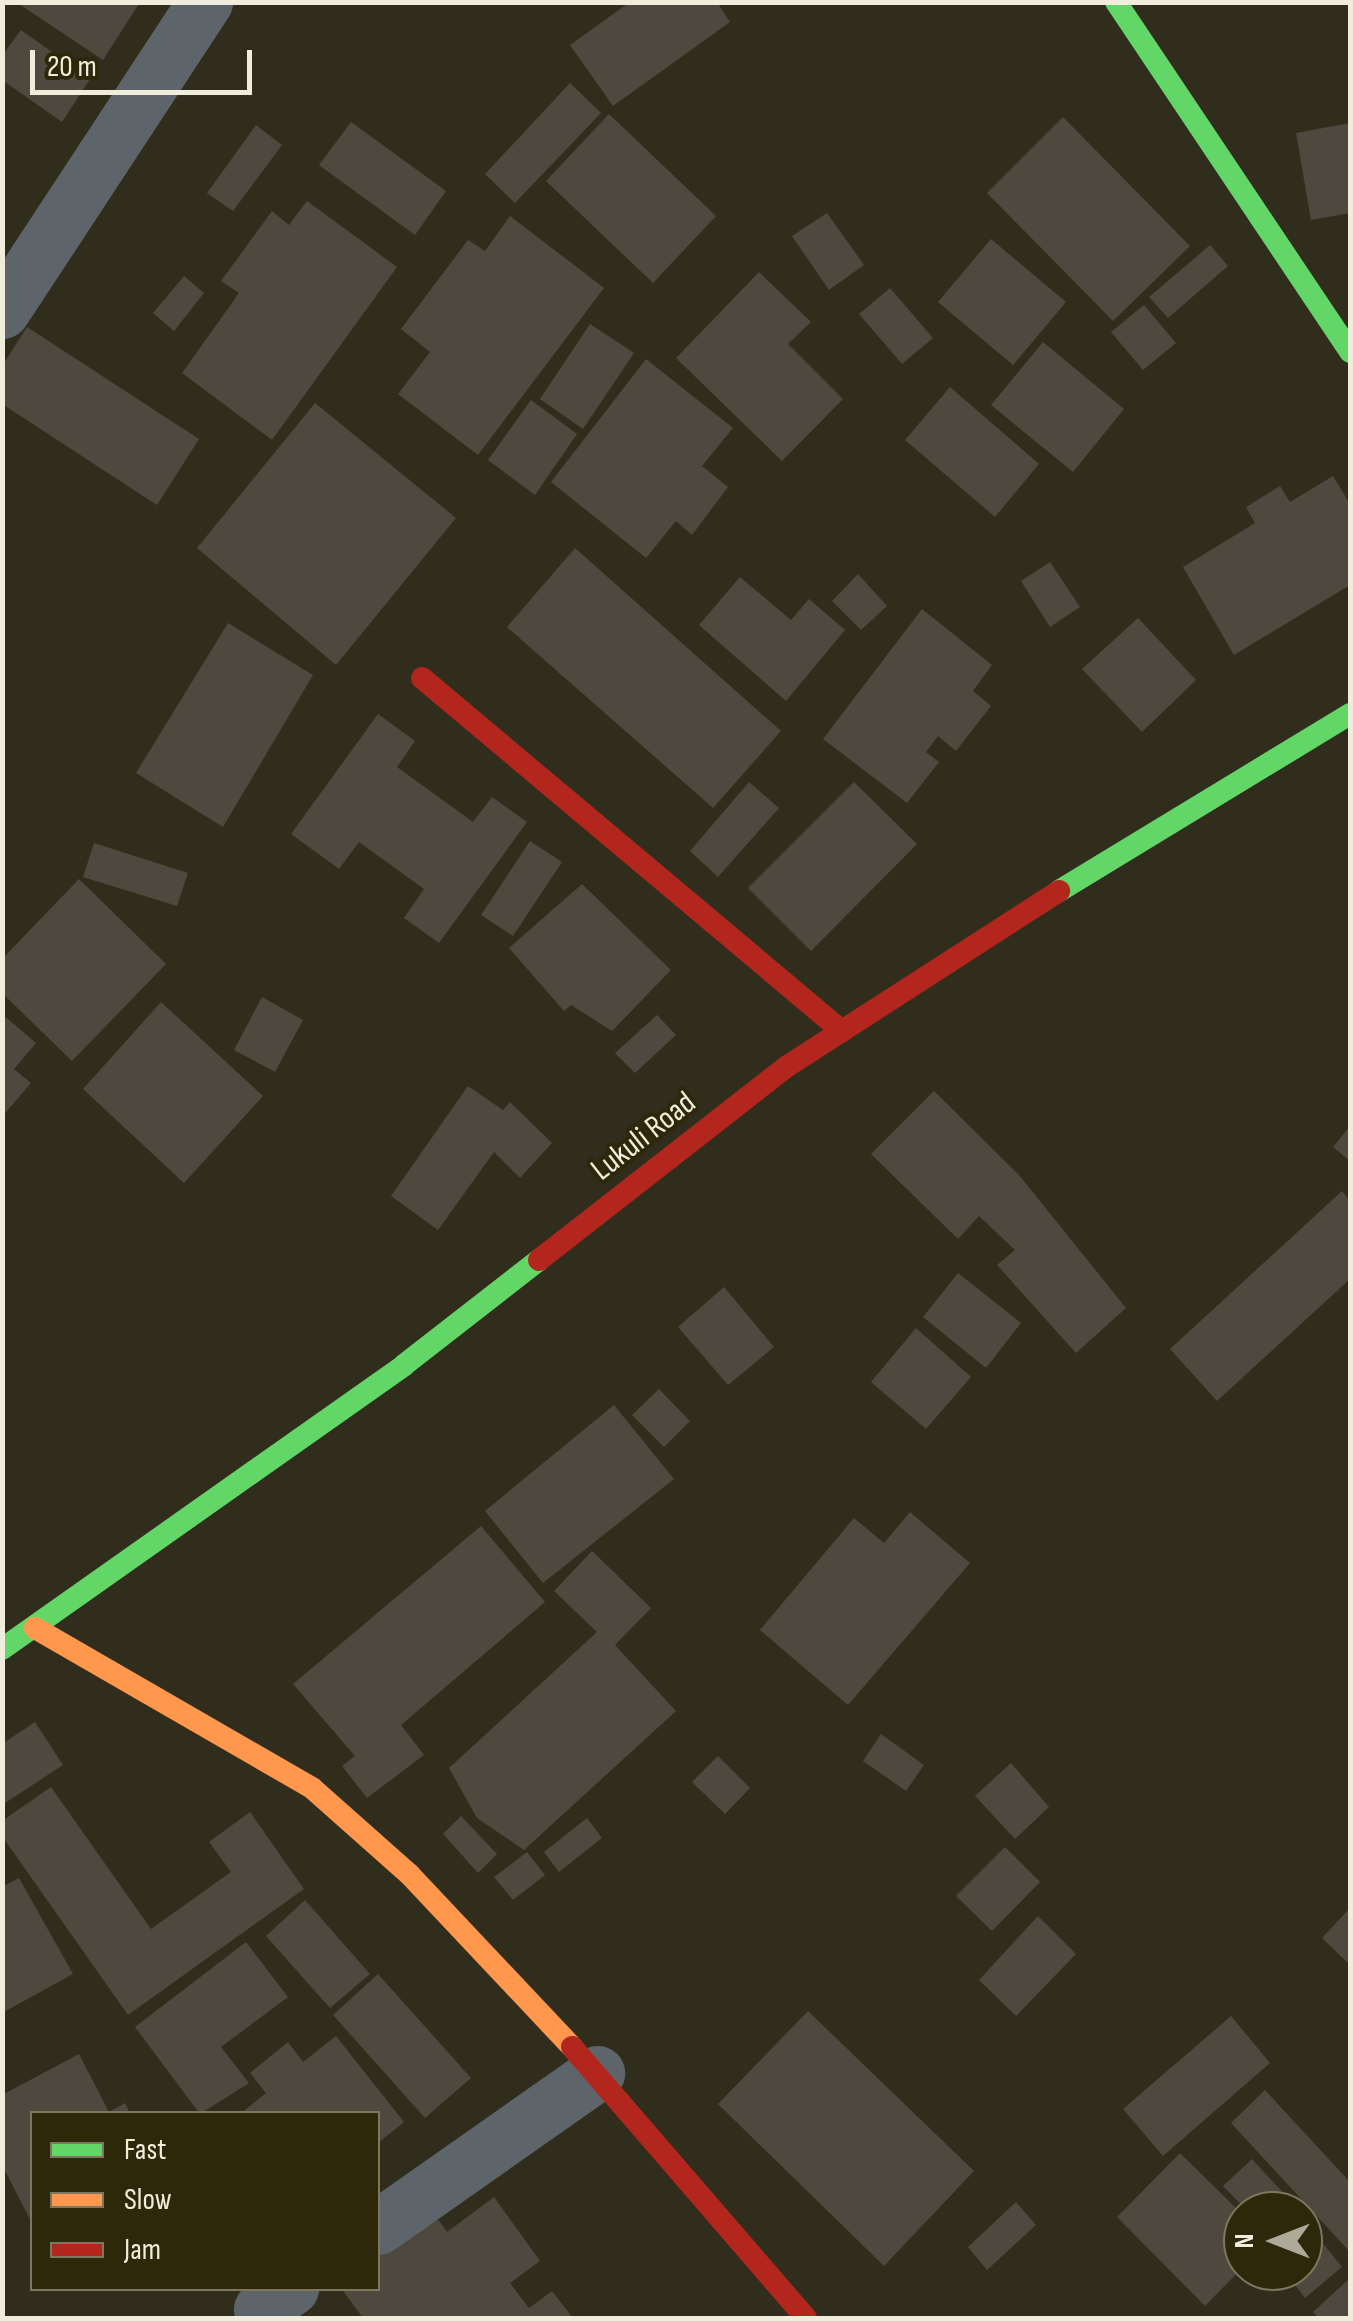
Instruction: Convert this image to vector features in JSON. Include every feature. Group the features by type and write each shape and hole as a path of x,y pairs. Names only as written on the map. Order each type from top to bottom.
{"street":[{"path":"2,311 205,2"},
{"path":"1116,2 1350,352"},
{"path":"422,678 842,1031"},
{"name":"Lukuli Road","path":"2,1649 404,1366 842,1031 1350,714"},
{"path":"35,1628 312,1788 409,1874 597,2073 806,2318"},
{"path":"380,2227 597,2073"}],"building":[{"path":"16,2 140,2 103,60"},
{"path":"630,2 717,2 730,22 613,106 570,45"},
{"path":"21,30 90,79 62,122 2,80 2,56"},
{"path":"570,83 601,113 515,203 485,174"},
{"path":"609,114 716,216 653,283 546,181"},
{"path":"1063,117 1190,246 1113,321 987,193"},
{"path":"351,122 446,191 415,235 319,165"},
{"path":"1350,123 1350,213 1311,220 1296,133"},
{"path":"256,125 282,145 233,211 207,193"},
{"path":"307,201 397,267 272,440 182,373 239,293 221,281 272,211 289,225"},
{"path":"827,213 864,265 829,290 792,236"},
{"path":"510,216 604,288 478,455 398,394 430,352 401,329 468,240 485,251"},
{"path":"991,239 1066,302 1013,365 938,302"},
{"path":"1210,245 1228,266 1168,318 1149,297"},
{"path":"759,272 811,322 788,344 843,399 782,461 676,358"},
{"path":"184,276 204,293 174,331 153,313"},
{"path":"890,288 933,338 902,364 859,314"},
{"path":"1144,305 1176,343 1143,370 1111,332"},
{"path":"590,324 634,353 583,429 540,399"},
{"path":"27,327 199,439 157,505 2,404 2,366"},
{"path":"1043,342 1124,409 1073,472 991,405"},
{"path":"646,359 733,428 702,466 728,487 692,535 676,521 646,558 551,482"},
{"path":"950,387 1039,464 995,517 905,440"},
{"path":"531,400 577,434 535,495 488,460"},
{"path":"315,403 456,518 336,665 197,548"},
{"path":"1333,476 1350,504 1350,585 1234,655 1183,567 1255,523 1246,507 1280,486 1290,502"},
{"path":"575,548 781,731 713,808 507,627"},
{"path":"1050,562 1080,607 1050,627 1021,581"},
{"path":"858,574 887,606 861,630 832,601"},
{"path":"740,577 791,620 809,599 845,630 786,701 699,625"},
{"path":"922,609 992,665 973,691 991,706 956,751 938,736 926,752 939,762 907,803 823,739"},
{"path":"1138,618 1196,680 1142,732 1082,669"},
{"path":"228,623 313,675 223,827 136,773"},
{"path":"378,714 415,741 397,767 473,822 492,797 527,822 439,943 404,918 424,889 359,842 339,869 291,834"},
{"path":"749,782 779,808 718,877 690,851"},
{"path":"854,782 917,844 811,951 748,888"},
{"path":"530,841 562,862 513,936 481,915"},
{"path":"94,843 188,873 177,906 83,877"},
{"path":"79,879 166,964 72,1061 2,993 2,959"},
{"path":"582,884 671,970 612,1031 571,1005 564,1011 509,948"},
{"path":"262,997 303,1020 275,1072 234,1050"},
{"path":"161,1002 263,1096 184,1183 83,1089"},
{"path":"2,1014 36,1043 14,1069 31,1083 2,1117"},
{"path":"657,1015 676,1035 635,1073 615,1053"},
{"path":"468,1086 503,1110 510,1102 552,1143 520,1178 494,1152 438,1230 391,1196"},
{"path":"934,1091 1019,1175 1126,1308 1076,1353 997,1265 1015,1250 979,1216 958,1239 871,1154"},
{"path":"1350,1126 1350,1161 1333,1147"},
{"path":"1342,1191 1350,1201 1350,1279 1217,1401 1170,1349"},
{"path":"958,1273 1021,1323 986,1368 923,1317"},
{"path":"724,1287 774,1347 728,1385 678,1327"},
{"path":"916,1328 971,1377 926,1429 871,1382"},
{"path":"659,1389 690,1421 664,1447 632,1415"},
{"path":"614,1405 674,1479 543,1583 485,1511"},
{"path":"910,1512 970,1563 848,1705 760,1630 854,1518 884,1543"},
{"path":"481,1526 545,1602 401,1725 424,1755 367,1798 342,1766 355,1756 293,1684"},
{"path":"592,1551 651,1608 615,1645 676,1711 524,1850 477,1818 449,1768 597,1632 554,1591"},
{"path":"35,1722 63,1765 2,1805 2,1744"},
{"path":"881,1734 924,1765 906,1791 863,1761"},
{"path":"718,1756 750,1788 725,1814 692,1782"},
{"path":"1011,1763 1049,1807 1015,1839 975,1796"},
{"path":"51,1787 151,1929 231,1872 209,1842 250,1812 304,1889 128,2015 2,1836 2,1821"},
{"path":"461,1816 497,1854 478,1873 443,1834"},
{"path":"587,1818 602,1838 559,1872 544,1852"},
{"path":"1005,1847 1040,1882 992,1931 956,1896"},
{"path":"527,1852 545,1875 513,1900 494,1877"},
{"path":"19,1878 73,1974 2,2013 2,1887"},
{"path":"305,1900 370,1974 330,2008 266,1936"},
{"path":"1350,1908 1350,1965 1322,1938"},
{"path":"1038,1916 1076,1954 1016,2016 979,1980"},
{"path":"246,1942 288,1997 221,2047 249,2083 205,2111 198,2111 135,2027"},
{"path":"378,1974 471,2078 425,2118 333,2015"},
{"path":"808,2011 974,2171 884,2266 718,2104"},
{"path":"1231,2016 1270,2063 1163,2156 1123,2109"},
{"path":"336,2036 404,2122 380,2141 380,2111 244,2111 266,2093 250,2073 288,2042 303,2062"},
{"path":"79,2054 108,2111 30,2111 30,2219 2,2165 2,2095"},
{"path":"1265,2090 1350,2182 1350,2252 1323,2223 1323,2191 1294,2191 1231,2123"},
{"path":"125,2103 129,2111 111,2111"},
{"path":"1180,2153 1223,2195 1223,2288 1205,2306 1117,2217"},
{"path":"1252,2159 1282,2191 1228,2191 1223,2186"},
{"path":"494,2197 540,2261 510,2283 529,2308 552,2291 573,2318 363,2318 343,2291 380,2291 380,2243 429,2206 447,2232"},
{"path":"1016,2202 1036,2225 987,2270 968,2247"},
{"path":"1323,2244 1342,2267 1323,2283"},
{"path":"1350,2278 1350,2318 1319,2318 1313,2312"}],"traffic: fast":[{"path":"1116,2 1350,352"},
{"path":"1059,891 1350,714"},
{"path":"2,1649 404,1365 539,1260"}],"traffic: slow":[{"path":"35,1628 312,1788 409,1874 572,2047"}],"traffic: jam":[{"path":"422,678 842,1031"},
{"path":"539,1260 786,1067 1059,891"},
{"path":"572,2047 806,2318"}]}
